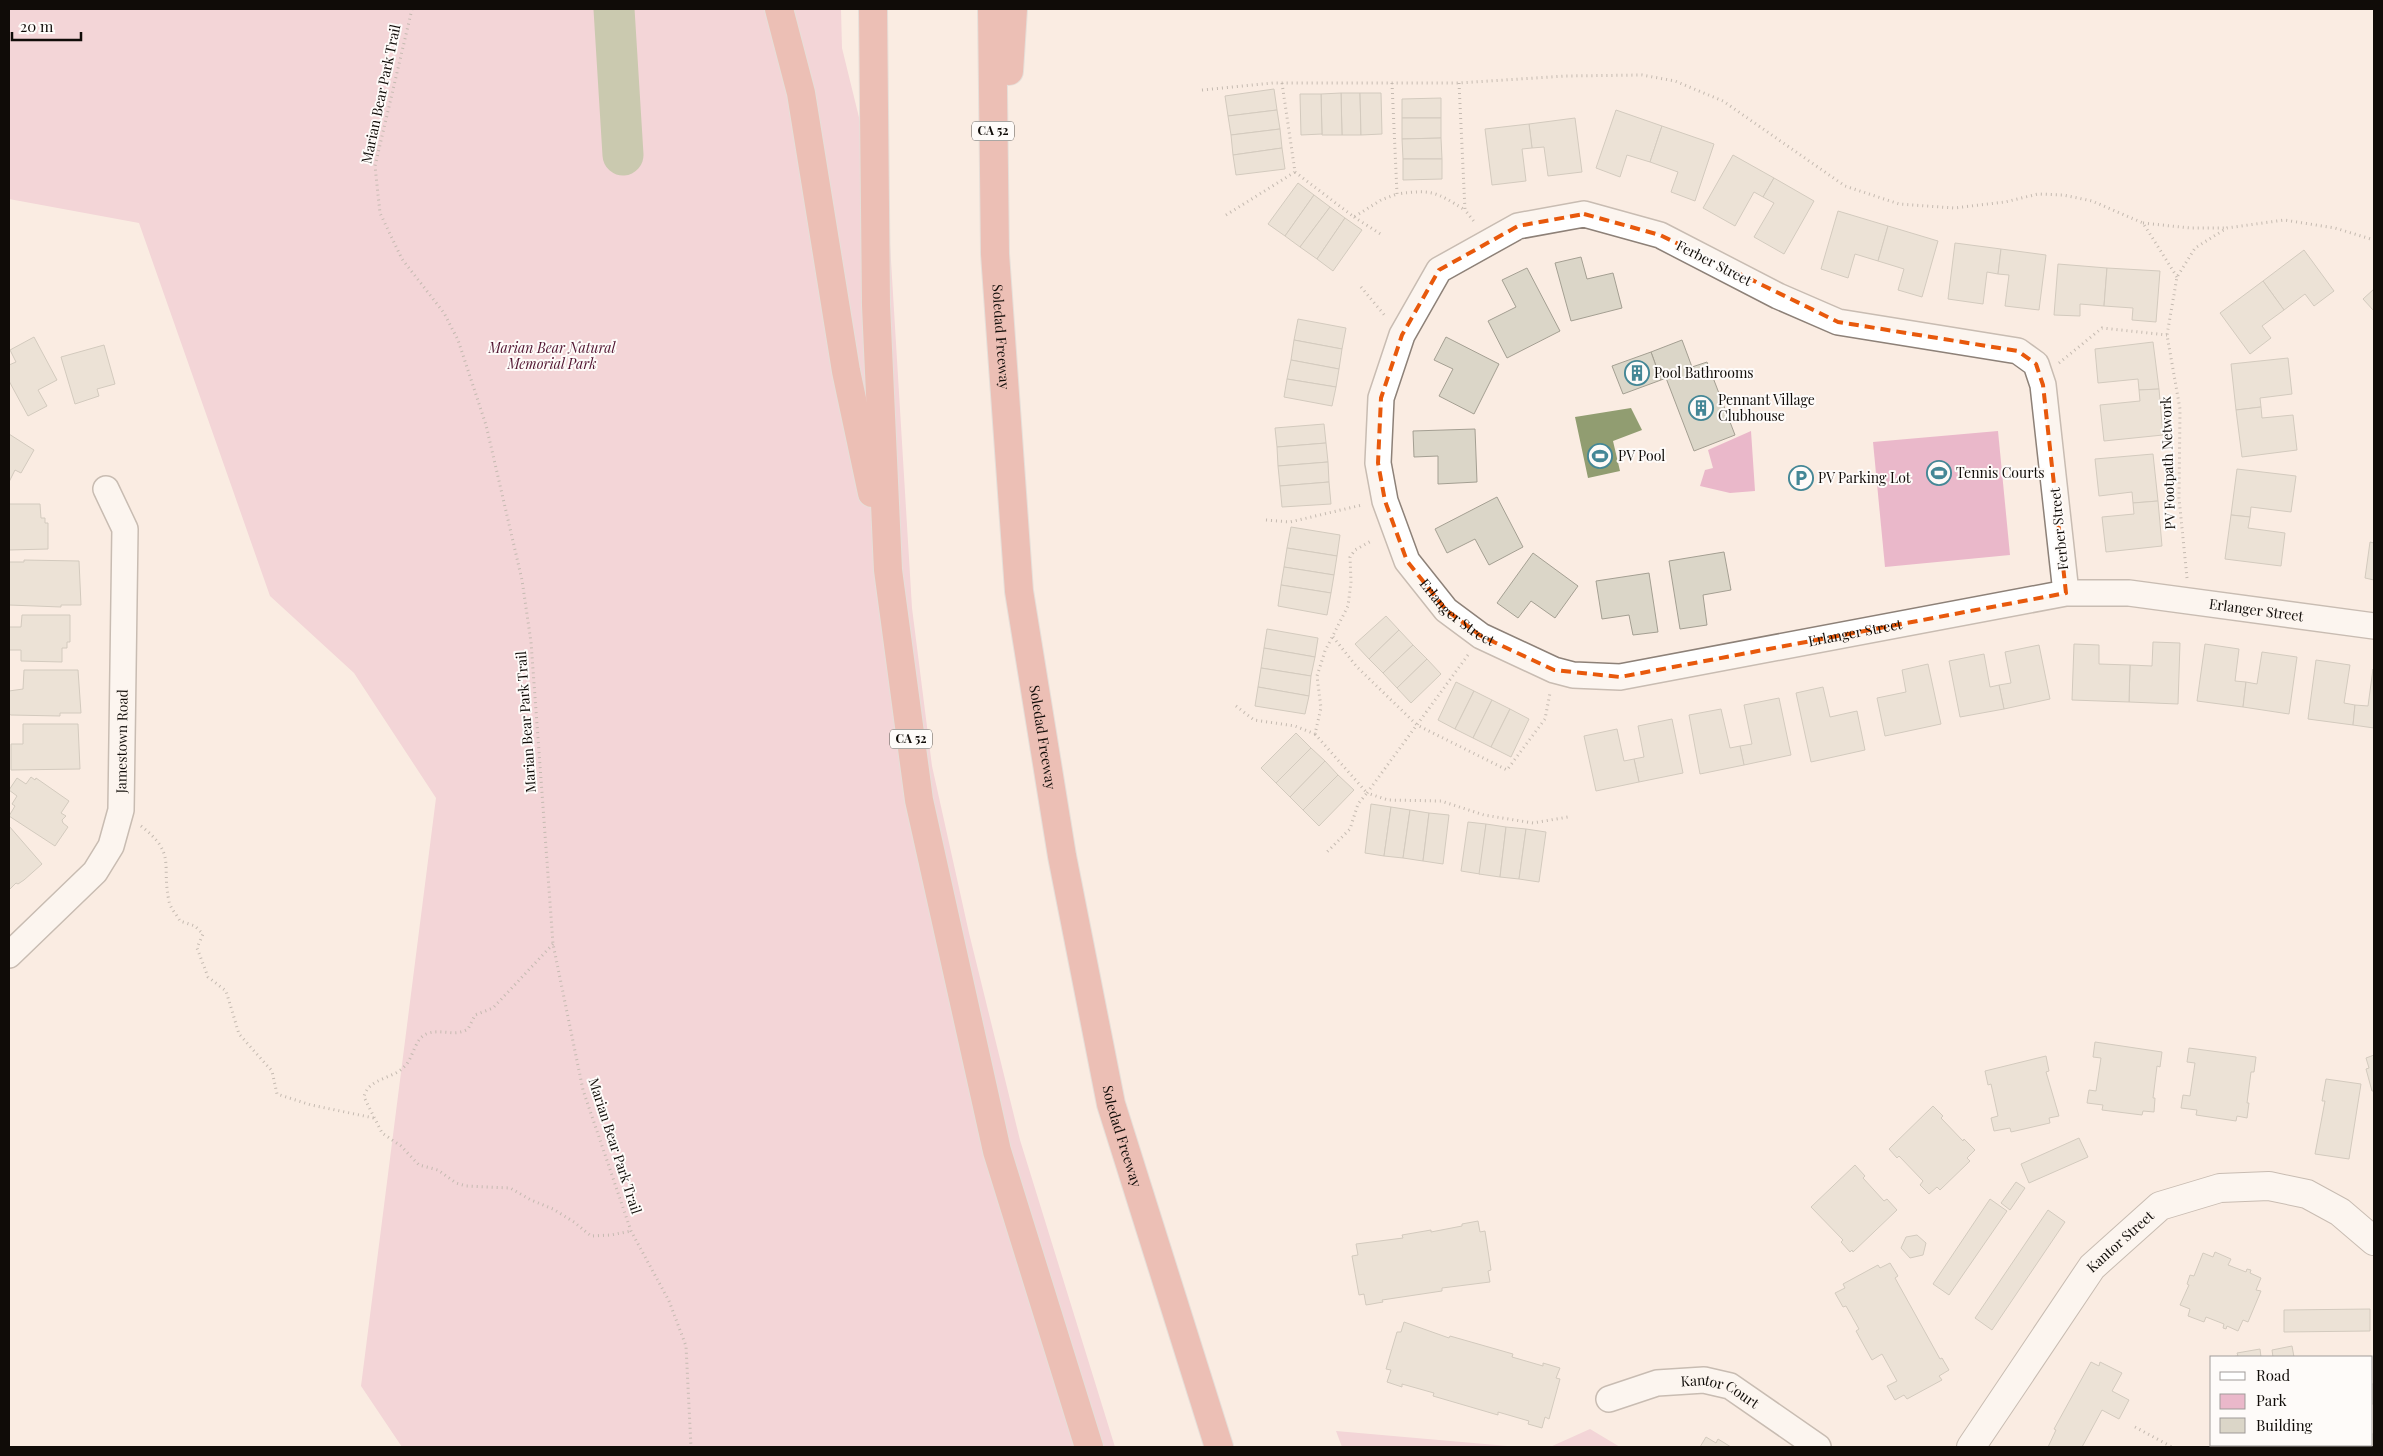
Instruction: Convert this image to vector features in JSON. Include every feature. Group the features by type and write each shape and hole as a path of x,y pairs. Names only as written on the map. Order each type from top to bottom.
{"highway":[{"path":"779,9 801,93 846,371 888,570"},
{"name":"CA 52","path":"872,9 876,305 888,570 919,800 997,1151 1089,1447"},
{"name":"Soledad Freeway","path":"992,9 995,254 1019,592 1062,856 1112,1104 1219,1447"},
{"path":"995,254 1013,9"}],"street":[{"name":"Ferber Street","path":"1395,532 1385,500 1378,464 1381,398 1402,335 1439,270 1518,226 1584,214 1660,235 1778,296 1838,322 2018,351 2036,364 2042,377 2066,593"},
{"name":"Jamestown Road","path":"9,955 95,872 111,846 121,810 125,530 106,489"},
{"name":"Erlanger Street","path":"1395,532 1407,561 1446,610 1481,636 1554,670 1573,675 1620,677 2066,593 2129,593 2374,626"},
{"name":"Kantor Street","path":"1971,1447 2092,1267 2160,1206 2220,1188 2269,1186 2307,1194 2340,1212 2374,1241"},
{"name":"Kantor Court","path":"1609,1399 1657,1383 1704,1380 1730,1386 1818,1447"}],"path":[{"name":"Marian Bear Park Trail","path":"412,9 375,166 380,213 402,259 444,313 458,340 486,425 522,580 531,642 553,944 583,1090 632,1231 669,1301 686,1346 691,1447"},
{"path":"1202,90 1282,83 1459,83 1565,76 1632,75 1676,81 1723,101 1846,186 1899,204 1954,208 2005,202 2038,194 2063,195 2092,201 2143,223 2190,228 2227,228"},
{"path":"1392,82 1397,194"},
{"path":"1282,83 1295,172 1354,217 1382,235"},
{"path":"1459,83 1465,210"},
{"path":"1226,215 1295,172"},
{"path":"1354,217 1381,200 1397,194 1421,191 1439,194 1465,210 1490,242"},
{"name":"PV Footpath Network","path":"2188,602 2179,498 2180,410 2167,335 2177,277 2196,248 2227,228 2284,220 2335,228 2374,240"},
{"path":"2143,223 2177,277"},
{"path":"1361,288 1402,335"},
{"path":"2042,377 2102,328 2167,335"},
{"path":"1266,520 1290,522 1385,500"},
{"path":"1315,734 1321,708 1317,676 1325,651 1348,606 1351,582 1350,557 1354,550 1395,532"},
{"path":"1326,854 1350,829 1358,804 1481,636"},
{"path":"1333,638 1357,667 1417,725 1507,770 1545,718 1554,670"},
{"path":"1236,706 1254,720 1295,726 1315,734 1367,793 1388,800 1441,802 1484,815 1533,823 1568,817"},
{"path":"121,810 155,837 167,857 169,902 180,922 195,926 203,934 197,948 208,977 226,991 239,1034 272,1071 277,1094 311,1105 375,1118"},
{"path":"553,944 492,1008 475,1015 468,1029 463,1032 450,1034 430,1033 422,1038 404,1068 376,1082 365,1092 364,1097 382,1133 401,1146 419,1165 438,1170 456,1182 480,1188 510,1188 531,1200 553,1209 574,1222 591,1236 632,1231"},
{"path":"2135,1427 2172,1447"}],"highlighted area":[{"path":"1584,214 1660,235 1838,322 2018,351 2036,364 2043,385 2066,593 1620,677 1554,670 1481,636 1446,610 1407,561 1385,501 1378,463 1381,398 1402,335 1439,270 1518,226"}],"green space":[{"name":"Marian Bear Natural Memorial Park","path":"9,9 841,9 842,48 890,244 912,608 932,766 969,933 1020,1140 1115,1447 402,1447 361,1386 436,798 354,673 270,596 139,223 9,199"},
{"path":"1751,431 1755,491 1730,493 1700,486 1705,470 1713,468 1708,450"},
{"name":"Tennis Courts","path":"1998,431 2010,555 1885,567 1873,442"},
{"path":"1590,1429 1620,1447 1550,1447"},
{"path":"1336,1431 1519,1447 1342,1447"}],"shaded area":[{"name":"PV Pool","path":"1631,408 1642,430 1613,441 1620,471 1588,478 1575,417"}],"building":[{"path":"1274,89 1277,110 1228,116 1225,96"},
{"path":"1341,93 1360,93 1361,135 1342,135"},
{"path":"1341,93 1342,135 1322,135 1321,94"},
{"path":"1360,93 1381,93 1382,134 1361,135"},
{"path":"1300,94 1321,94 1322,134 1301,135"},
{"path":"1441,98 1441,118 1402,118 1402,99"},
{"path":"1277,110 1280,129 1231,135 1228,116"},
{"path":"1616,110 1662,126 1650,162 1627,155 1620,177 1596,168"},
{"path":"1402,118 1441,118 1441,138 1402,139"},
{"path":"1575,118 1582,172 1548,176 1544,147 1532,148 1529,124"},
{"path":"1529,124 1532,148 1522,149 1526,181 1492,185 1485,129"},
{"path":"1662,126 1714,144 1695,201 1671,192 1678,172 1650,162"},
{"path":"1280,129 1282,148 1233,155 1231,135"},
{"path":"1441,138 1442,159 1403,159 1402,139"},
{"path":"1282,148 1285,169 1236,175 1233,155"},
{"path":"1733,155 1774,178 1763,197 1754,192 1735,226 1703,208"},
{"path":"1403,159 1442,159 1442,179 1403,180"},
{"path":"1774,178 1814,201 1784,254 1754,237 1774,203 1763,197"},
{"path":"1298,183 1314,195 1285,236 1268,224"},
{"path":"1314,195 1330,207 1300,247 1285,236"},
{"path":"1330,207 1345,218 1317,259 1300,247"},
{"path":"1838,211 1888,226 1878,261 1855,254 1848,278 1821,269"},
{"path":"1345,218 1362,230 1333,271 1317,259"},
{"path":"1888,226 1938,241 1922,297 1898,290 1904,269 1878,261"},
{"path":"1955,243 2001,249 1998,274 1987,272 1983,304 1948,299"},
{"path":"2001,249 2046,255 2039,310 2005,306 2009,275 1998,274"},
{"path":"2304,250 2334,291 2314,306 2305,294 2284,310 2263,281"},
{"path":"1581,257 1587,279 1613,273 1622,308 1571,321 1555,263"},
{"path":"2058,264 2107,268 2104,306 2080,304 2080,316 2054,315"},
{"path":"1527,268 1560,331 1507,358 1488,321 1516,307 1502,280"},
{"path":"2107,268 2160,271 2156,322 2132,320 2133,308 2104,306"},
{"path":"2263,281 2284,310 2262,326 2271,338 2250,354 2220,313"},
{"path":"2374,289 2374,311 2363,299"},
{"path":"1298,319 1346,328 1342,349 1294,340"},
{"path":"34,337 57,380 38,390 47,406 28,416 9,381 9,365 16,362 10,350"},
{"path":"1446,337 1499,364 1474,414 1439,396 1453,369 1434,360"},
{"path":"1294,340 1342,349 1339,369 1291,360"},
{"name":"Pennant Village Clubhouse","path":"1682,340 1692,367 1707,362 1735,435 1694,451 1666,378 1661,380 1651,352"},
{"path":"2153,342 2159,389 2139,390 2138,379 2098,383 2095,349"},
{"path":"104,345 115,384 97,389 99,396 75,404 61,357"},
{"name":"Pool Bathrooms","path":"1651,352 1661,380 1623,394 1612,366"},
{"path":"2288,358 2292,394 2260,398 2261,407 2236,410 2231,364"},
{"path":"1291,360 1339,369 1336,387 1287,379"},
{"path":"1287,379 1336,387 1332,406 1284,397"},
{"path":"2159,389 2163,435 2104,441 2100,405 2140,401 2139,390"},
{"path":"2261,407 2262,418 2293,415 2297,450 2242,457 2236,410"},
{"path":"1324,424 1326,443 1277,447 1275,428"},
{"path":"1475,429 1477,482 1438,484 1438,456 1414,457 1413,431"},
{"path":"9,434 34,450 21,473 15,470 9,482"},
{"path":"1326,443 1328,462 1278,466 1277,447"},
{"path":"2153,454 2158,501 2133,503 2132,492 2099,496 2095,459"},
{"path":"1328,462 1329,482 1280,486 1278,466"},
{"path":"2237,469 2296,476 2291,512 2251,507 2250,517 2231,515"},
{"path":"1329,482 1331,504 1282,507 1280,486"},
{"path":"1497,497 1523,547 1489,565 1475,539 1447,553 1435,529"},
{"path":"2158,501 2162,546 2106,552 2102,517 2134,514 2133,503"},
{"path":"9,504 40,504 41,518 45,518 45,523 48,523 48,549 9,550"},
{"path":"2231,515 2250,517 2248,528 2285,533 2281,566 2225,559"},
{"path":"1291,527 1340,535 1337,556 1287,548"},
{"path":"2370,542 2374,543 2374,580 2365,578"},
{"path":"1287,548 1337,556 1334,575 1284,567"},
{"path":"1724,552 1731,590 1703,595 1707,625 1680,629 1669,561"},
{"path":"1533,553 1578,586 1555,618 1531,601 1518,618 1497,603"},
{"path":"24,560 79,561 81,605 61,605 61,607 9,605 9,562 24,562"},
{"path":"1284,567 1334,575 1331,593 1281,585"},
{"path":"1649,573 1658,632 1633,635 1629,615 1602,619 1596,581"},
{"path":"1281,585 1331,593 1327,615 1278,606"},
{"path":"22,615 70,615 70,642 67,642 67,648 62,648 62,662 21,661 21,650 9,650 9,627 21,627"},
{"path":"1386,616 1399,630 1369,659 1355,644"},
{"path":"1267,629 1318,638 1315,657 1264,648"},
{"path":"1399,630 1413,645 1383,673 1369,659"},
{"path":"2153,642 2180,643 2178,704 2129,702 2130,665 2152,666"},
{"path":"2074,644 2099,645 2099,664 2130,665 2129,702 2072,700"},
{"path":"2205,644 2239,649 2235,681 2246,682 2243,707 2197,701"},
{"path":"1413,645 1427,659 1397,688 1383,673"},
{"path":"2039,645 2050,699 2004,709 1999,685 2011,683 2005,652"},
{"path":"1264,648 1315,657 1311,676 1261,668"},
{"path":"2262,652 2297,657 2289,714 2243,707 2246,682 2257,684"},
{"path":"1984,654 1990,687 1999,685 2004,709 1960,717 1949,661"},
{"path":"1427,659 1441,674 1411,703 1397,688"},
{"path":"2316,660 2350,665 2344,703 2355,705 2353,725 2308,719"},
{"path":"1928,664 1941,724 1885,736 1877,698 1906,692 1902,670"},
{"path":"1261,668 1311,676 1309,696 1258,687"},
{"path":"2373,669 2374,728 2353,725 2355,705 2368,706"},
{"path":"24,670 78,670 81,713 60,713 60,716 9,714 9,691 23,689"},
{"path":"1456,682 1474,691 1455,729 1438,720"},
{"path":"1258,687 1309,696 1305,714 1255,706"},
{"path":"1823,687 1830,717 1857,711 1865,750 1811,762 1796,693"},
{"path":"1474,691 1492,700 1473,738 1455,729"},
{"path":"1779,698 1791,755 1744,765 1740,746 1752,744 1744,705"},
{"path":"1492,700 1510,709 1491,747 1473,738"},
{"path":"1510,709 1529,719 1511,757 1491,747"},
{"path":"1721,709 1730,748 1740,746 1744,765 1700,774 1689,715"},
{"path":"1672,719 1683,773 1639,782 1634,759 1644,757 1638,726"},
{"path":"23,724 78,724 80,769 11,770 11,744 23,744"},
{"path":"1617,729 1624,761 1634,759 1639,782 1596,791 1584,736"},
{"path":"1296,733 1311,748 1276,783 1261,768"},
{"path":"1311,748 1325,761 1290,797 1276,783"},
{"path":"1325,761 1338,775 1303,810 1290,797"},
{"path":"1338,775 1354,790 1319,826 1303,810"},
{"path":"31,777 35,780 36,778 69,801 61,813 66,816 62,820 68,827 55,846 9,816 15,806 12,804 17,796 9,790 17,778 26,784"},
{"path":"1371,804 1391,807 1384,856 1365,853"},
{"path":"1391,807 1410,810 1403,858 1384,856"},
{"path":"1410,810 1429,813 1423,861 1403,858"},
{"path":"1429,813 1449,815 1443,864 1423,861"},
{"path":"1468,822 1486,824 1480,874 1461,871"},
{"path":"1486,824 1506,827 1500,877 1479,874"},
{"path":"9,826 42,864 9,890"},
{"path":"1506,827 1526,829 1519,879 1500,877"},
{"path":"1526,829 1546,832 1539,882 1519,879"},
{"path":"2095,1042 2162,1052 2160,1067 2157,1066 2153,1098 2155,1098 2154,1112 2143,1111 2142,1115 2102,1110 2103,1105 2087,1103 2089,1090 2096,1091 2101,1058 2093,1057"},
{"path":"2189,1048 2256,1057 2254,1072 2251,1072 2247,1118 2237,1116 2236,1121 2196,1115 2197,1110 2181,1108 2183,1095 2190,1096 2195,1063 2187,1062"},
{"path":"2374,1055 2374,1091 2372,1091 2366,1069 2369,1068 2366,1058"},
{"path":"2046,1056 2049,1071 2046,1072 2059,1116 2049,1118 2050,1123 2011,1132 2010,1128 1994,1131 1991,1118 1998,1116 1991,1084 1988,1085 1985,1071"},
{"path":"2326,1079 2361,1084 2349,1159 2315,1154 2325,1101 2322,1101"},
{"path":"1933,1106 1943,1116 1941,1118 1963,1141 1964,1139 1975,1150 1967,1158 1970,1161 1940,1190 1937,1187 1929,1194 1920,1185 1923,1181 1899,1156 1897,1158 1889,1149"},
{"path":"2079,1138 2088,1157 2029,1183 2021,1164"},
{"path":"1855,1165 1865,1176 1863,1178 1884,1201 1887,1199 1897,1210 1853,1252 1852,1250 1850,1252 1841,1242 1843,1240 1811,1207"},
{"path":"2016,1182 2025,1188 2010,1210 2001,1203"},
{"path":"1990,1199 2007,1211 1949,1295 1933,1284"},
{"path":"2048,1210 2065,1222 1992,1330 1975,1318"},
{"path":"1478,1221 1480,1232 1485,1231 1491,1270 1488,1271 1490,1282 1442,1288 1442,1291 1382,1300 1383,1302 1366,1305 1364,1294 1359,1295 1352,1256 1358,1255 1356,1244 1403,1238 1402,1235 1431,1230 1431,1232"},
{"path":"1917,1235 1926,1243 1923,1255 1910,1258 1901,1248 1906,1237"},
{"path":"2215,1252 2231,1259 2228,1265 2246,1272 2247,1269 2251,1270 2250,1273 2261,1278 2256,1290 2261,1291 2248,1322 2243,1320 2238,1331 2227,1326 2226,1329 2223,1328 2224,1324 2206,1317 2204,1322 2188,1316 2190,1309 2180,1305 2189,1285 2187,1284 2190,1275 2194,1276 2203,1253 2213,1257"},
{"path":"1890,1263 1898,1276 1895,1278 1940,1359 1942,1358 1949,1370 1939,1376 1942,1380 1907,1399 1904,1395 1895,1400 1887,1386 1897,1381 1882,1354 1872,1360 1856,1331 1859,1329 1846,1306 1843,1307 1835,1293 1845,1288 1843,1284 1878,1265 1880,1268"},
{"path":"2370,1309 2370,1331 2284,1332 2284,1310"},
{"path":"1404,1322 1449,1338 1450,1336 1513,1354 1512,1357 1543,1366 1543,1363 1560,1368 1556,1378 1560,1379 1549,1419 1545,1417 1542,1428 1528,1424 1529,1421 1498,1412 1498,1415 1433,1396 1434,1393 1387,1382 1391,1370 1386,1369 1397,1332 1401,1332"},
{"path":"2292,1346 2294,1356 2273,1356 2272,1350"},
{"path":"2260,1349 2261,1356 2238,1356 2237,1353"},
{"path":"2091,1362 2099,1366 2100,1362 2122,1373 2112,1391 2129,1400 2119,1419 2102,1410 2082,1447 2048,1447 2056,1430 2054,1429"},
{"path":"2373,1384 2374,1384 2373,1404"},
{"path":"2374,1434 2374,1447 2318,1447 2373,1446"},
{"path":"1706,1437 1716,1443 1718,1439 1731,1447 1700,1447"},
{"path":"2244,1446 2276,1447 2244,1447"}],"waterway":[{"path":"614,9 623,155"}],"place":[{"name":"Pool Bathrooms","path":"1637,373"},
{"name":"Pennant Village Clubhouse","path":"1701,408"},
{"name":"PV Pool","path":"1600,456"},
{"name":"Tennis Courts","path":"1939,473"},
{"name":"PV Parking Lot","path":"1801,478"}]}
